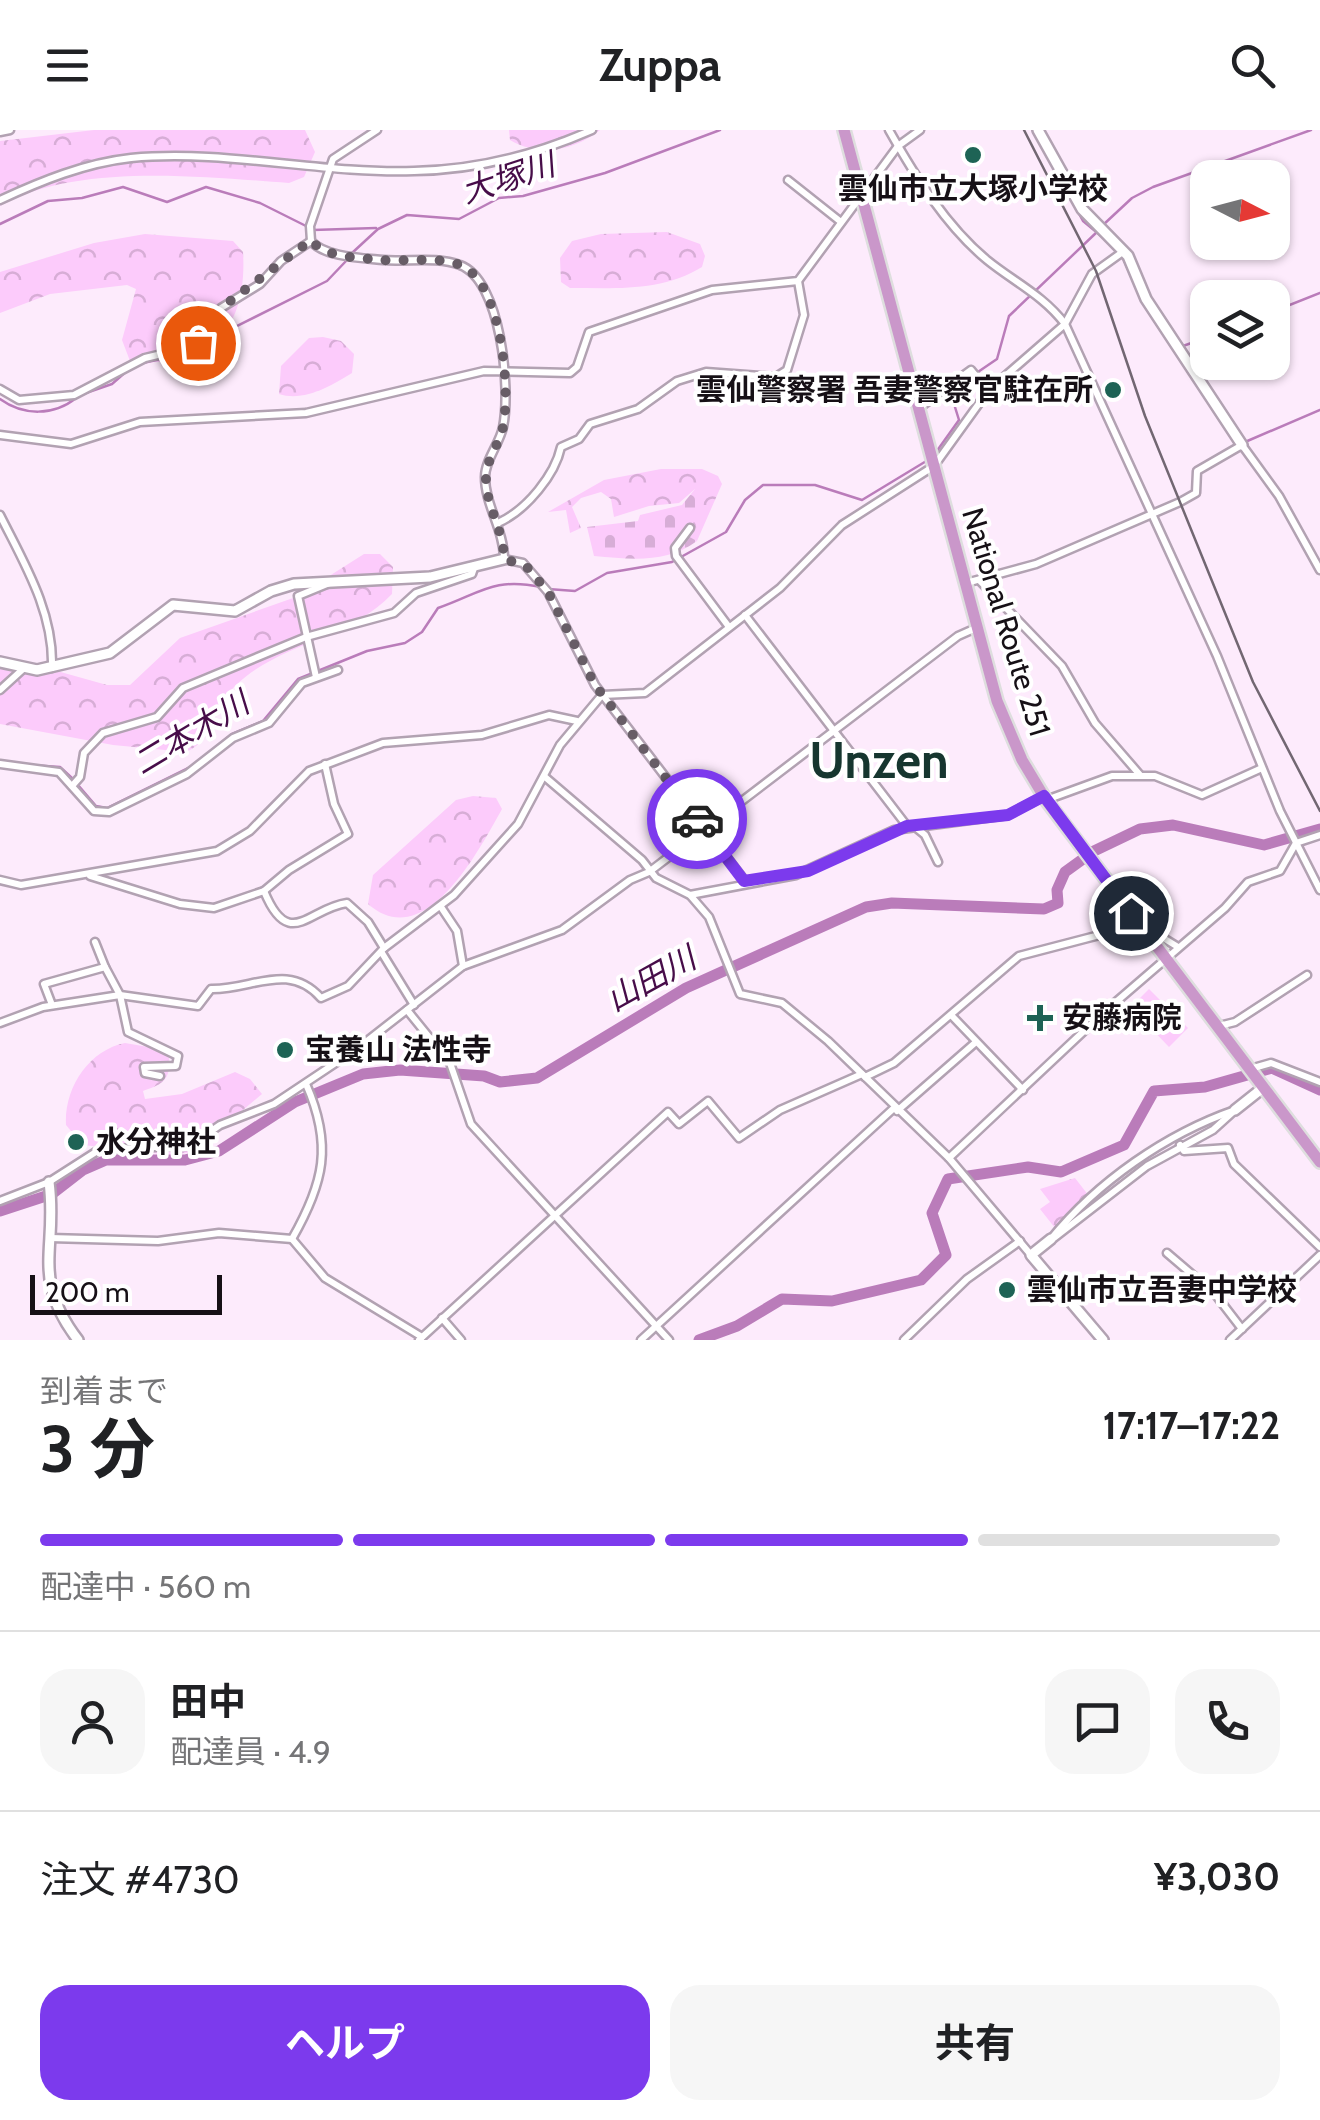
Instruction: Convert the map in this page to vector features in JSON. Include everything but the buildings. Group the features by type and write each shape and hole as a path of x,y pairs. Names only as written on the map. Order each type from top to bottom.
{"highway":[{"name":"National Route 251","path":"844,130 976,628 1011,738 1045,798 1320,1162"}],"street":[{"path":"0,132 10,130"},
{"path":"377,130 337,154 328,166 310,226 311,240 322,250 351,255 456,263 485,285 494,304 504,424 486,477 500,522 504,559"},
{"path":"0,200 46,178 127,158 207,158 436,170 529,155 592,130"},
{"path":"889,130 929,194 986,260 1037,294 1064,324 1217,656 1287,825 1320,890"},
{"path":"500,522 512,516 554,473 561,447 579,440 590,424 638,409 677,381 706,372 776,377 787,370 804,315 798,281 898,146 920,130"},
{"path":"1038,130 1082,209 1125,251 1146,299 1279,496 1291,525 1320,570"},
{"path":"788,180 841,222"},
{"path":"0,389 19,400 74,394 146,358 191,347 208,334 221,308 311,240"},
{"path":"0,1023 52,1005 120,995 198,1006 212,989 232,990 282,976 307,984 325,998 348,986 383,950 440,907 511,832 577,721 602,695 645,693 780,588 842,525 932,460 988,391 1064,324 1092,274 1125,251"},
{"path":"0,436 71,444 140,422 258,412 295,415 484,371 574,372 589,332 712,290 798,281"},
{"path":"709,286 746,286"},
{"path":"918,408 978,374 988,391"},
{"path":"965,583 1036,564 1194,495 1197,471 1242,445"},
{"path":"0,515 42,605 52,644 52,668"},
{"path":"690,528 675,548 678,560 729,627"},
{"path":"0,662 23,669 52,668 122,646 173,606 235,611 284,586 430,577 504,559 522,564 545,589 602,695 744,881"},
{"path":"75,784 84,753 103,733 157,717 183,688 306,637 394,613 416,593 472,574 474,568"},
{"path":"979,580 1062,666 1095,724 1140,775"},
{"path":"315,674 298,595 330,586 332,581"},
{"path":"745,615 910,826 926,834 938,862"},
{"path":"0,1201 50,1184 99,1150 190,1144 220,1125 307,1086 463,966 562,930 630,880 649,872 958,636 976,628"},
{"path":"0,690 23,669"},
{"path":"0,764 59,772 75,784 94,811 110,812 187,774 233,738 263,727 298,686 315,674 338,670"},
{"path":"0,880 21,885 201,856 235,843 309,771 325,764 408,738 482,736 549,715 577,721"},
{"path":"89,875 106,884 214,908 264,891 289,870 348,834 334,804 325,764"},
{"path":"690,895 808,871 910,826 1008,815 1104,777 1140,775 1168,780 1202,795 1262,768"},
{"path":"545,777 642,860 649,872 690,895 709,916 742,996 782,1003 863,1075 964,1175 1104,1340"},
{"path":"1296,841 1320,836"},
{"path":"948,1158 1225,908 1248,882 1280,871 1296,841"},
{"path":"264,891 274,913 286,922 312,920 340,904 351,904 383,950 410,1007 452,1069 471,1124 669,1340"},
{"path":"440,907 457,931 463,966"},
{"path":"49,1238 158,1241 219,1233 292,1239 325,1278 420,1338 668,1112 679,1124 708,1100 739,1138 780,1110 863,1075 886,1070 1019,956 1087,936 1148,935 1166,938 1178,947"},
{"path":"95,942 120,995 130,1035 179,1058 176,1066 143,1069 160,1076"},
{"path":"52,1005 44,984 105,967"},
{"path":"1218,1026 1234,1022 1307,974"},
{"path":"952,1016 1023,1090"},
{"path":"640,1340 976,1042"},
{"path":"1031,1255 1147,1166 1181,1148 1235,1110 1255,1075 1271,1063 1320,1082"},
{"path":"292,1239 313,1202 321,1176 322,1146 307,1086"},
{"path":"1051,1239 1140,1157 1235,1110"},
{"path":"1176,1138 1181,1148"},
{"path":"1181,1148 1228,1148 1234,1164 1320,1248"},
{"path":"50,1184 52,1298 78,1340"},
{"path":"1100,1191 1107,1199"},
{"path":"904,1340 967,1279 1020,1241"},
{"path":"1167,1253 1215,1294 1242,1329"},
{"path":"1230,1340 1320,1256"},
{"path":"442,1318 461,1340"}],"green space":[{"path":"94,130 305,130 315,152 304,177 289,183 180,176 102,178 31,192 0,206 0,141"},
{"path":"509,130 600,130 580,143 545,150 510,140"},
{"path":"667,232 700,244 705,256 702,267 671,281 638,287 570,288 561,282 560,258 572,241 601,234"},
{"path":"145,234 233,241 243,252 243,280 230,324 218,340 201,351 181,359 130,361 122,340 136,289 127,285 50,294 0,313 0,272 94,243"},
{"path":"309,338 341,341 354,354 352,373 308,394 279,394 281,366"},
{"path":"661,469 702,469 718,476 722,484 697,541 685,535 695,489 679,503 649,506 614,517 611,499 601,492 581,498 572,507 581,528 570,533 566,510 548,512 604,480"},
{"path":"695,489 701,510 686,535 697,541 661,557 594,556 587,527 638,521 640,515 682,505"},
{"path":"364,554 380,554 393,567 392,594 357,621 254,671 229,694 204,739 186,752 113,745 0,724 0,655 107,685 130,685 180,638 296,597"},
{"path":"473,796 496,798 502,809 479,849 447,891 429,907 410,916 389,916 368,904 373,875 456,800"},
{"path":"1149,989 1188,1028 1169,1047 1131,1007"},
{"path":"125,1043 160,1049 169,1058 167,1077 143,1091 145,1099 182,1094 235,1072 250,1079 262,1094 193,1152 171,1155 83,1145 66,1125 74,1085 90,1062"},
{"path":"1075,1178 1089,1196 1055,1228 1040,1209 1050,1202 1040,1189"}],"waterway":[{"name":"大塚川","path":"352,253 378,229 407,215 459,219 499,198 523,196 605,173 720,130"},
{"path":"1033,130 1083,221 1106,240"},
{"name":"二本木川","path":"1103,225 1132,198 1153,187 1311,130"},
{"path":"0,224 48,201 82,198 123,187 167,202 206,187 260,203 306,226"},
{"path":"313,230 376,228"},
{"name":"二本木川","path":"934,455 959,420 950,391 997,359 1009,316 1098,231"},
{"path":"1122,256 1143,303 1231,437"},
{"name":"大塚川","path":"139,364 199,350 219,335 327,281 347,260"},
{"path":"1290,305 1320,293"},
{"path":"1183,346 1190,343"},
{"name":"大塚川","path":"83,394 112,384 128,370"},
{"name":"大塚川","path":"0,399 18,409 38,412 58,408 76,398"},
{"path":"1245,442 1320,410"},
{"name":"二本木川","path":"548,589 575,591 607,573 672,562 726,532 745,500 763,485 815,485 862,500 928,460"},
{"name":"二本木川","path":"204,757 232,734 263,721 298,679 367,651 405,643 422,632 438,608 499,585 541,587"},
{"name":"二本木川","path":"31,765 60,767 73,779"},
{"name":"二本木川","path":"78,785 96,806 107,808 194,765"},
{"name":"山田川","path":"0,1211 52,1194 83,1170 106,1160 185,1160 219,1151 295,1102 363,1074 400,1070 484,1076 500,1082 537,1078 686,988 866,907 892,903 1044,909 1058,903 1057,890 1065,872 1094,851 1140,829 1173,825 1264,845 1320,829"},
{"path":"699,1340 737,1326 782,1299 832,1301 921,1280 946,1255 932,1213 948,1179 1028,1167 1061,1172 1124,1145 1154,1091 1205,1087 1272,1068 1320,1090"}],"railway":[{"path":"1024,130 1096,271 1145,416 1253,682 1320,811"}],"way so far":[{"path":"198,343 208,334 221,308 260,284 277,264 311,240 322,250 380,260 456,263 471,271 485,285 494,304 502,372 504,424 486,471 486,483 500,522 504,559 526,566 548,592 595,685 697,819"}],"place":[{"name":"雲仙市立大塚小学校","path":"973,155"},
{"name":"雲仙警察署 吾妻警察官駐在所","path":"1113,390"},
{"name":"安藤病院","path":"1040,1018"},
{"name":"宝養山 法性寺","path":"285,1050"},
{"name":"水分神社","path":"76,1142"},
{"name":"雲仙市立吾妻中学校","path":"1007,1290"}],"district":[{"name":"Unzen","path":"879,760"}],"route":[{"path":"697,819 744,881 783,878 808,871 907,826 1008,815 1044,796 1131,913"}]}
